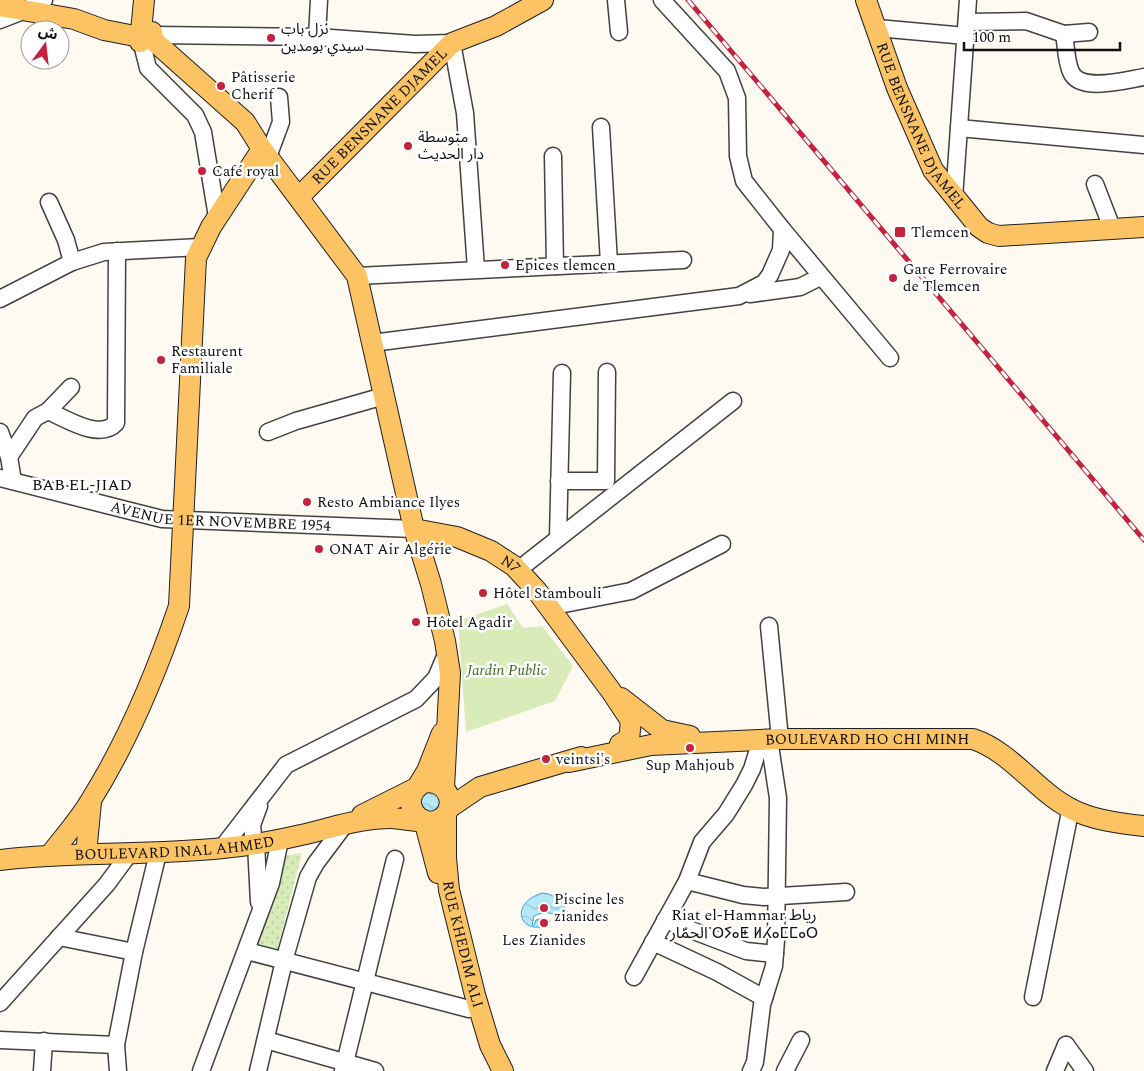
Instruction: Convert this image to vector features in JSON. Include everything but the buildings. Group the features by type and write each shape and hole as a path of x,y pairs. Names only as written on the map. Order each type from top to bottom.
{"main road":[{"name":"RUE BENSNANE DJAMEL","path":"299,197 452,43 496,26 543,0"},
{"name":"RUE BENSNANE DJAMEL","path":"866,0 897,88 933,170 979,227 988,234 999,236 1144,227"},
{"path":"146,3 147,39"},
{"path":"0,6 23,12 74,19 104,30 147,39 245,122 265,153 357,276"},
{"path":"50,855 90,802 134,722 161,659 179,606 191,327 196,258 200,247 217,218 265,153"},
{"name":"RUE KHEDIM ALI","path":"357,276 414,529 431,584 447,652 450,673 446,800 446,858 449,890 474,995 490,1045 502,1071"},
{"name":"N7","path":"414,529 457,537 491,551 518,570 549,607 611,691"},
{"path":"611,691 662,730 715,742"},
{"path":"611,691 646,728 651,742"},
{"path":"346,823 390,818 436,820 446,800 620,744 629,739 631,722 611,691"},
{"path":"423,820 413,812 411,806 412,793 427,771 449,714"},
{"name":"BOULEVARD HO CHI MINH","path":"651,742 715,742 770,739 973,739 990,744 1079,812 1116,823 1144,826"},
{"path":"620,744 651,742"},
{"path":"568,762 651,742"},
{"path":"346,823 428,782 446,800"},
{"path":"86,854 90,802"},
{"name":"RUE KHEDIM ALI","path":"423,820 469,1008 490,1071"},
{"name":"BOULEVARD INAL AHMED","path":"4,863 50,855 158,853 222,848 280,840 346,823"}],"street":[{"path":"0,20 23,12 44,0"},
{"path":"317,37 318,0"},
{"path":"616,0 619,32"},
{"path":"662,0 727,71 737,98 738,156 744,181 820,277 890,358"},
{"path":"954,198 968,0"},
{"path":"877,28 966,29 1026,21 1064,34 1089,32"},
{"path":"1064,34 1071,73 1081,82 1096,84 1144,77"},
{"path":"217,218 203,132 195,115 148,68 147,39 317,37 415,44 452,43 465,113 476,269"},
{"path":"265,153 281,122 279,97"},
{"path":"601,127 609,263"},
{"path":"959,128 1144,144"},
{"path":"553,156 555,266"},
{"path":"1095,184 1112,228"},
{"path":"49,202 66,240 72,262"},
{"path":"739,296 764,283 770,274 781,250 782,229"},
{"path":"0,299 72,262 104,252 200,247"},
{"path":"48,411 97,430 116,423 117,251"},
{"path":"357,276 683,260"},
{"path":"372,343 739,296 800,287 820,277"},
{"path":"607,372 611,487"},
{"path":"558,538 562,373"},
{"path":"9,457 35,418 48,411 72,387"},
{"path":"268,432 296,421 384,396"},
{"path":"518,570 558,538 611,487 732,401"},
{"path":"0,432 9,457 7,480"},
{"name":"AVENUE 1ER NOVEMBRE 1954","path":"7,480 162,519 414,529"},
{"path":"559,481 611,487"},
{"path":"549,607 631,591 722,544"},
{"path":"752,1071 755,1062 764,998 774,966 778,798 770,739 770,626"},
{"path":"222,848 237,826 286,765 416,699 436,678 447,652"},
{"path":"634,977 687,881 702,842 726,814 770,739"},
{"path":"259,912 260,884 252,821 264,794"},
{"path":"1032,996 1071,807"},
{"path":"258,1071 284,961 308,877 316,863 346,823"},
{"path":"201,1071 271,883 280,840"},
{"path":"118,1071 116,1045 134,952 158,853"},
{"path":"0,1003 106,884 129,854"},
{"path":"344,1067 395,859"},
{"path":"687,881 743,895 776,897 846,892"},
{"path":"665,920 746,951 774,954"},
{"path":"59,937 134,952"},
{"path":"653,942 716,972 764,998"},
{"path":"247,951 469,1008"},
{"path":"0,1040 116,1045"},
{"path":"266,1040 344,1067 375,1071"},
{"path":"785,1071 801,1040"},
{"path":"42,1071 44,1041"},
{"path":"1055,1071 1066,1045 1085,1071"}],"green space":[{"name":"Jardin Public","path":"507,604 523,628 542,626 573,666 555,701 466,732 458,621"},
{"path":"302,853 277,951 257,946 279,856"}],"water":[{"path":"431,790 440,797 440,808 426,814 417,798"},
{"name":"Piscine les zianides","path":"542,893 552,895 560,901 570,919 564,920 553,914 546,913 534,916 532,925 534,925 536,920 544,918 550,921 548,925 538,927 525,923 522,911 525,904 531,898"}],"railway":[{"path":"688,0 1144,540"}],"place":[{"name":"نزل باب سيدي بومدين","path":"271,38"},
{"name":"Pâtisserie Cherif","path":"221,86"},
{"name":"متوسطة دار الحديث","path":"408,146"},
{"name":"Café royal","path":"202,171"},
{"name":"Tlemcen","path":"900,232"},
{"name":"Epices tlemcen","path":"505,265"},
{"name":"Gare Ferrovaire de Tlemcen","path":"893,278"},
{"name":"Restaurent Familiale","path":"161,360"},
{"name":"Resto Ambiance Ilyes","path":"307,502"},
{"name":"ONAT Air Algérie","path":"319,549"},
{"name":"Hôtel Stambouli","path":"483,593"},
{"name":"Hôtel Agadir","path":"416,622"},
{"name":"Sup Mahjoub","path":"690,748"},
{"name":"veintsi's","path":"546,759"},
{"name":"Piscine les zianides","path":"544,908"},
{"name":"Les Zianides","path":"544,923"}],"district":[{"name":"BAB EL-JIAD","path":"82,485"},
{"name":"Riat el-Hammar رياط الحمّار ⵔⵢⴰⵟ ⵍⵃⴰⵎⵎⴰⵔ","path":"744,924"}]}
